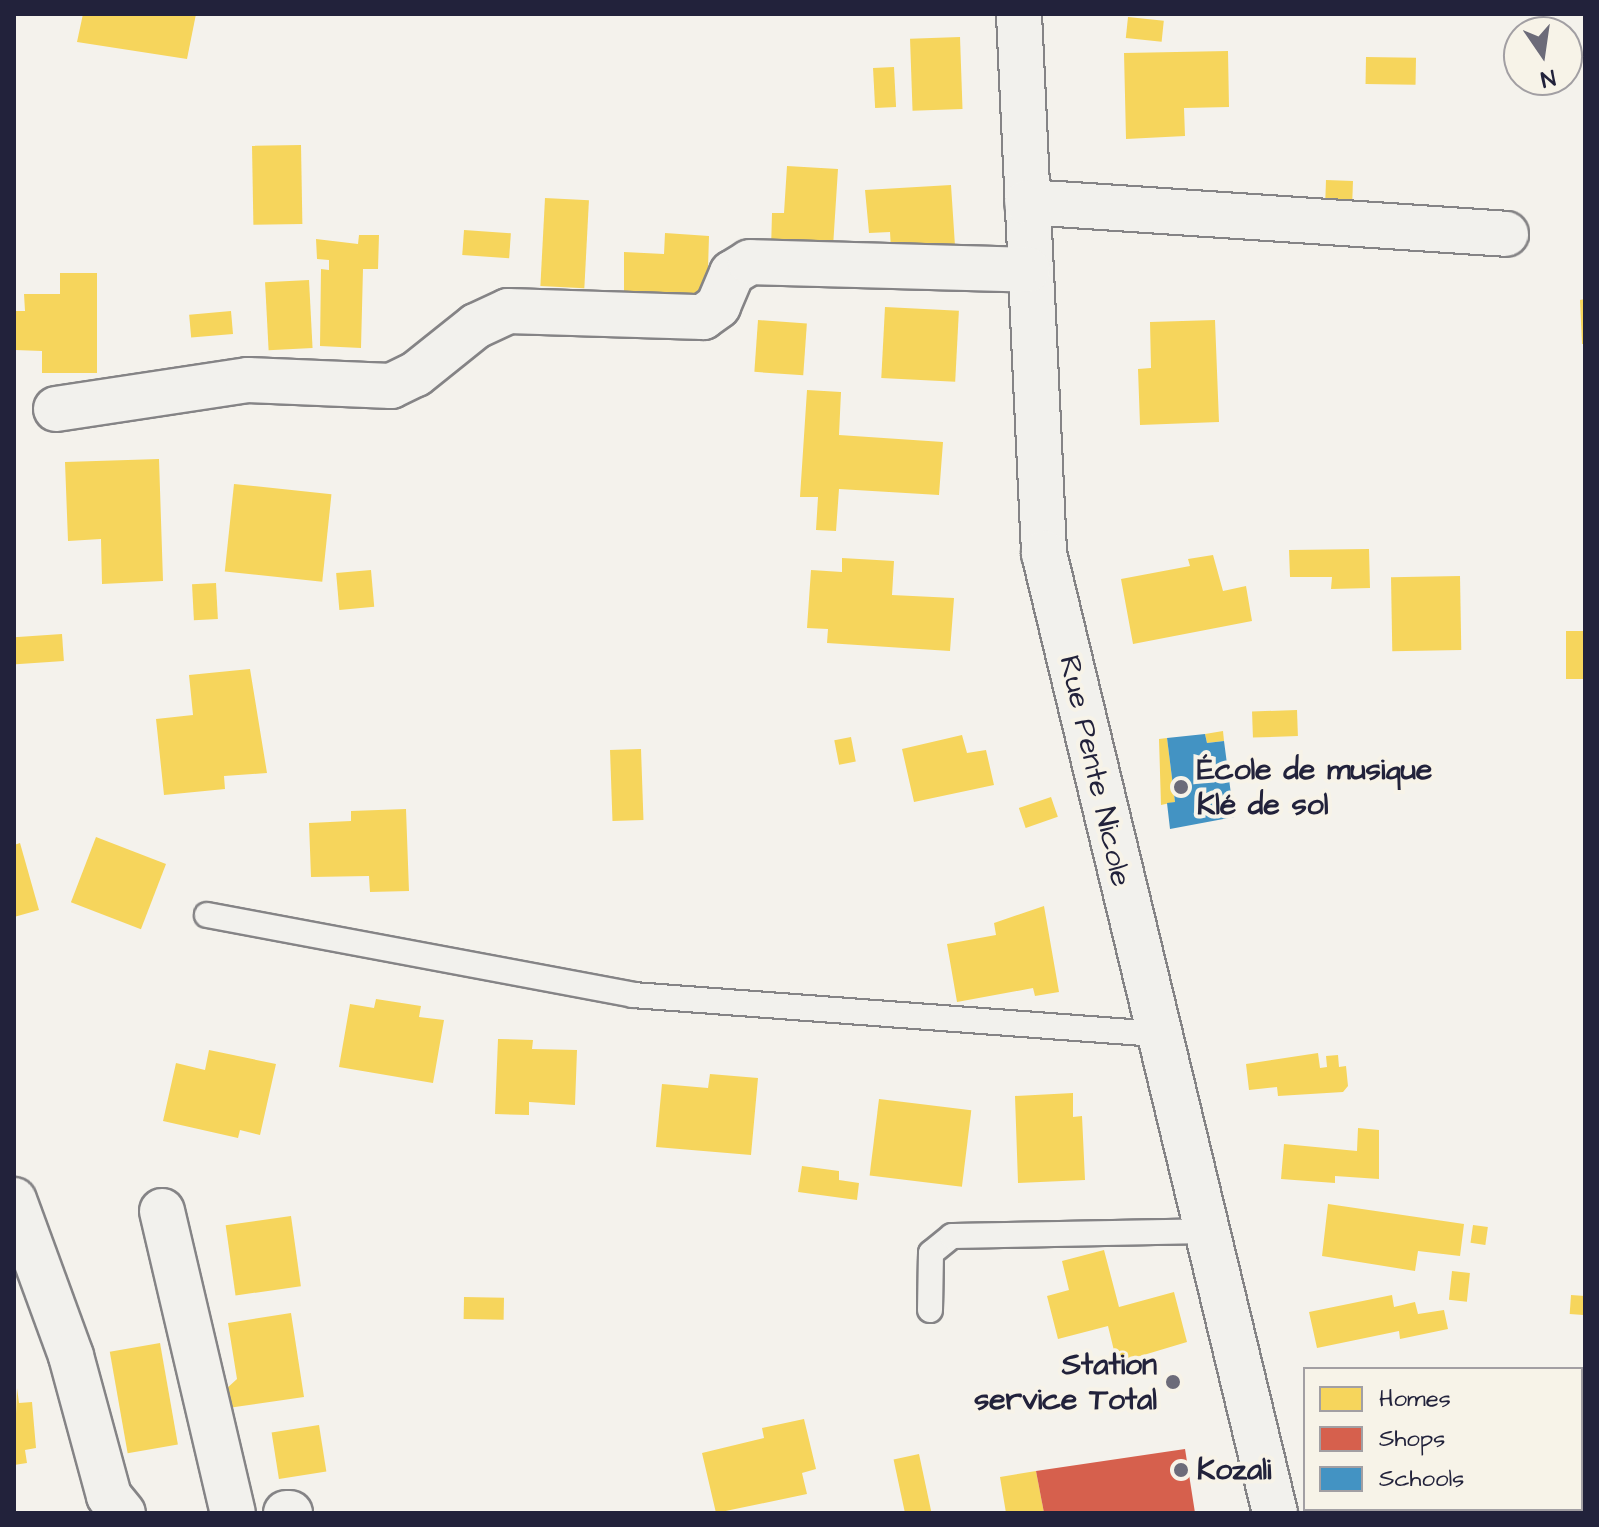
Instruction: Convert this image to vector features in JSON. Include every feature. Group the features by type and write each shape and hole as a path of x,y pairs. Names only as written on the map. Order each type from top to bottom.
{"street":[{"name":"Rue Pente Nicole","path":"1019,14 1028,270 1044,553 1157,1034 1275,1513"},
{"path":"1027,202 1506,234"},
{"path":"56,409 248,380 391,386 416,374 476,326 508,311 703,317 718,306 732,273 750,262 1028,270"},
{"path":"14,1200 71,1356 109,1496 123,1513"},
{"path":"162,1211 233,1513"}],"lane":[{"path":"207,915 633,995 1157,1034"},
{"path":"930,1310 931,1253 952,1236 1207,1231"}],"building: Homes":[{"path":"83,14 196,14 187,59 77,42"},
{"path":"1128,17 1164,21 1162,42 1126,38"},
{"path":"960,37 963,109 913,111 910,39"},
{"path":"1228,51 1229,107 1184,108 1185,136 1126,139 1124,53"},
{"path":"1366,57 1416,58 1416,85 1366,84"},
{"path":"894,67 896,107 875,108 873,68"},
{"path":"301,145 302,224 253,225 252,146"},
{"path":"787,166 838,169 833,247 771,250 772,213 784,213"},
{"path":"1326,180 1353,181 1352,205 1325,204"},
{"path":"951,185 955,246 891,250 890,232 869,233 865,190"},
{"path":"545,198 589,200 584,288 540,286"},
{"path":"464,230 511,233 509,258 462,255"},
{"path":"665,233 709,236 707,302 624,297 624,252 664,254"},
{"path":"359,235 379,235 378,269 363,269 361,348 320,346 321,269 329,270 329,260 317,259 316,239 358,244"},
{"path":"60,273 97,273 97,373 42,373 42,351 15,350 14,311 25,311 24,294 60,294"},
{"path":"309,280 313,348 269,350 265,282"},
{"path":"1585,299 1585,344 1582,344 1580,300"},
{"path":"885,307 959,311 955,382 881,378"},
{"path":"231,311 233,334 191,338 189,315"},
{"path":"758,320 807,323 803,375 754,372"},
{"path":"1215,320 1219,422 1140,425 1138,369 1151,368 1150,322"},
{"path":"807,390 841,392 839,435 943,442 939,495 839,489 836,531 816,530 818,497 800,497"},
{"path":"159,459 163,581 102,584 101,539 68,541 65,462"},
{"path":"234,484 331,494 322,582 225,572"},
{"path":"1369,549 1370,588 1331,589 1332,577 1290,577 1289,550"},
{"path":"1213,555 1223,591 1246,586 1252,621 1133,644 1121,579 1190,566 1188,559"},
{"path":"842,558 894,561 892,595 954,598 950,651 827,643 828,629 807,628 811,570 842,572"},
{"path":"371,570 374,607 339,610 336,573"},
{"path":"1460,576 1461,650 1392,651 1391,577"},
{"path":"216,583 218,619 194,620 192,584"},
{"path":"1566,631 1585,631 1585,679 1566,679"},
{"path":"62,634 64,661 16,664 14,637"},
{"path":"250,669 267,773 224,776 225,789 164,795 156,719 193,715 189,675"},
{"path":"1297,710 1298,736 1253,738 1252,712"},
{"path":"1223,731 1224,741 1207,743 1205,734"},
{"path":"962,735 967,753 986,750 994,785 914,802 902,749"},
{"path":"851,737 856,762 839,765 834,740"},
{"path":"1167,738 1175,802 1161,805 1159,739"},
{"path":"641,749 643,820 612,821 610,750"},
{"path":"1051,797 1058,817 1026,828 1019,808"},
{"path":"406,809 409,891 370,892 369,876 311,877 309,823 351,821 351,811"},
{"path":"96,837 166,864 141,929 71,902"},
{"path":"20,843 39,910 14,917 14,845"},
{"path":"1044,906 1059,992 1035,996 1033,988 957,1002 947,944 996,935 994,923"},
{"path":"376,999 421,1006 419,1017 444,1020 433,1083 339,1067 350,1004 374,1008"},
{"path":"498,1039 533,1040 532,1049 577,1050 575,1105 529,1102 529,1115 495,1114"},
{"path":"209,1050 276,1064 260,1135 240,1130 238,1138 163,1121 176,1063 205,1070"},
{"path":"1318,1053 1320,1068 1327,1067 1326,1056 1338,1055 1339,1067 1346,1066 1348,1086 1343,1092 1278,1096 1277,1087 1249,1090 1246,1064"},
{"path":"710,1074 758,1078 751,1155 656,1147 662,1084 708,1088"},
{"path":"1073,1093 1073,1117 1082,1116 1085,1180 1018,1183 1015,1096"},
{"path":"879,1099 971,1110 962,1187 870,1175"},
{"path":"1358,1128 1379,1130 1379,1179 1335,1176 1335,1183 1281,1179 1284,1144 1357,1151"},
{"path":"802,1166 839,1171 839,1180 859,1183 857,1200 798,1192"},
{"path":"1328,1204 1464,1224 1460,1256 1418,1251 1415,1271 1322,1256"},
{"path":"291,1216 301,1286 236,1295 226,1225"},
{"path":"1473,1225 1488,1227 1485,1245 1470,1243"},
{"path":"1104,1250 1119,1307 1174,1292 1187,1342 1117,1363 1108,1326 1058,1339 1047,1296 1069,1290 1062,1261"},
{"path":"1452,1271 1470,1273 1467,1302 1449,1300"},
{"path":"1392,1295 1394,1307 1415,1302 1418,1314 1444,1310 1448,1329 1400,1339 1399,1331 1317,1348 1309,1312"},
{"path":"1571,1295 1585,1296 1584,1315 1570,1314"},
{"path":"464,1297 504,1298 504,1320 464,1319"},
{"path":"291,1313 304,1397 228,1408 226,1389 237,1379 228,1323"},
{"path":"160,1343 178,1444 128,1453 110,1352"},
{"path":"17,1388 19,1403 32,1402 36,1448 25,1450 27,1463 14,1465"},
{"path":"804,1419 816,1469 802,1473 807,1494 716,1513 702,1453 764,1438 762,1428"},
{"path":"319,1425 326,1471 279,1479 272,1433"},
{"path":"1583,1427 1585,1427 1583,1510"},
{"path":"919,1454 931,1513 905,1513 894,1459"},
{"path":"1036,1471 1044,1513 1006,1513 1000,1477"}],"building: Shops":[{"path":"1185,1449 1195,1513 1044,1513 1036,1471"}],"building: Schools":[{"path":"1205,734 1207,743 1224,741 1234,817 1170,829 1167,803 1175,802 1167,738"}],"place":[{"name":"École de musique Klé de sol","path":"1181,787"},
{"name":"Station service Total","path":"1173,1382"},
{"name":"Kozali","path":"1181,1470"}]}
